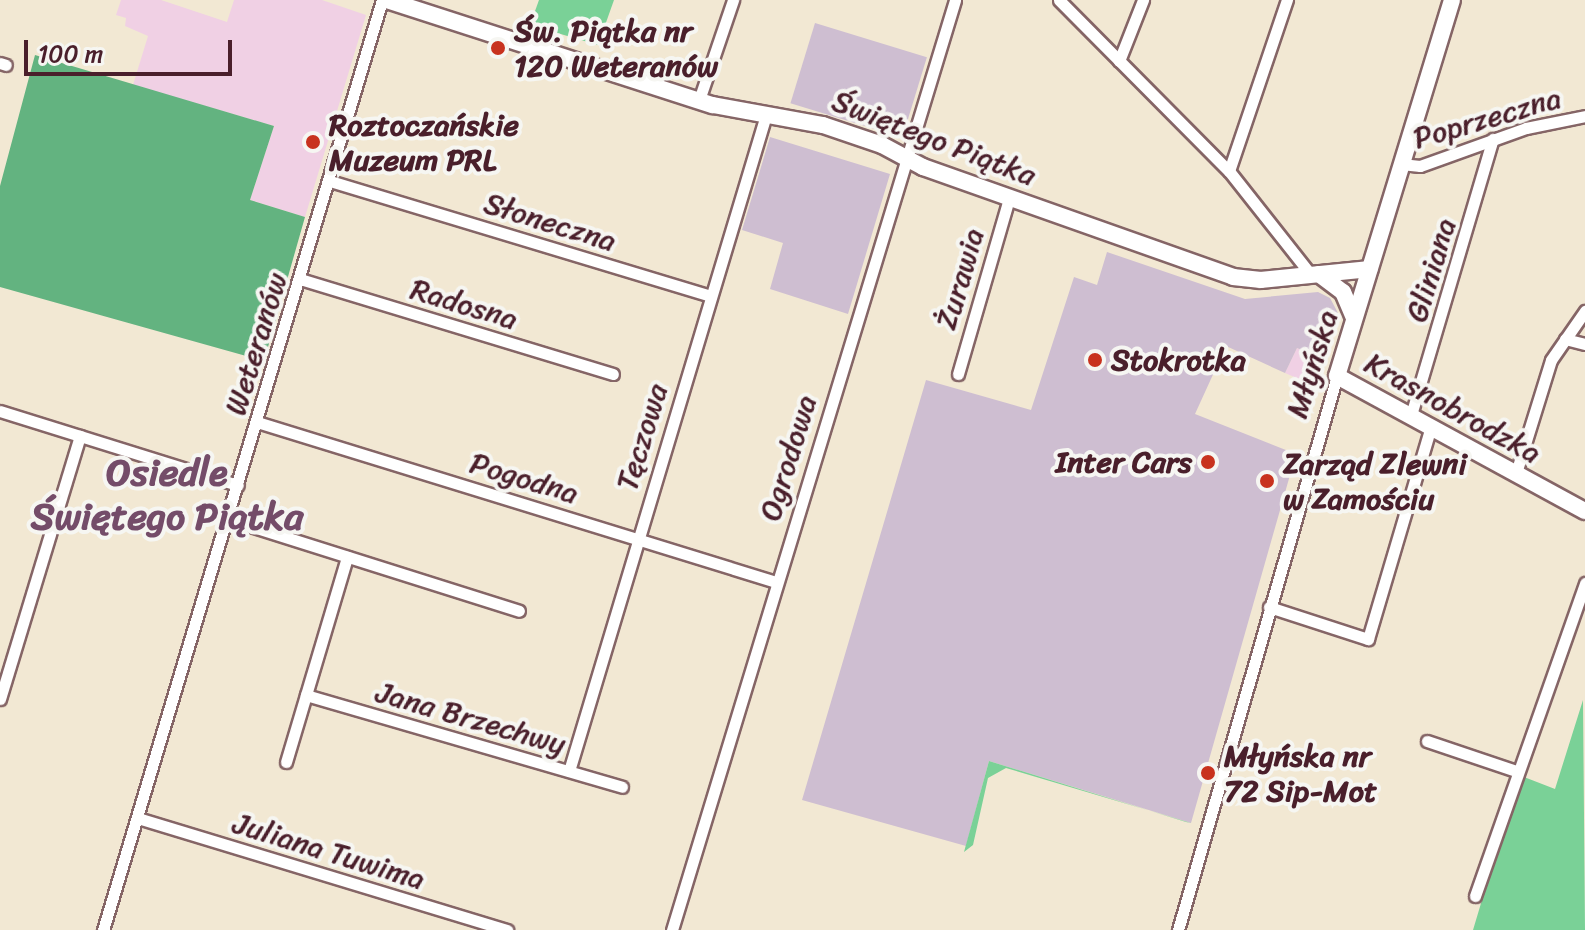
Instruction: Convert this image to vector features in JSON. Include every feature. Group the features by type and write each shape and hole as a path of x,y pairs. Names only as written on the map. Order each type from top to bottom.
{"street":[{"name":"Świętego Piątka","path":"384,0 699,100 765,118 813,122 1009,198 1233,277 1369,269"},
{"name":"Weteranów","path":"103,930 384,0"},
{"path":"699,100 733,0"},
{"name":"Ogrodowa","path":"672,930 904,157 955,0"},
{"path":"1059,0 1229,171 1315,274 1343,292 1354,318"},
{"path":"1119,61 1143,0"},
{"path":"1229,171 1287,0"},
{"name":"Młyńska","path":"1178,930 1354,318 1452,0"},
{"name":"Poprzeczna","path":"1401,164 1420,166 1493,139 1585,116"},
{"name":"Tęczowa","path":"569,771 765,118"},
{"name":"Gliniana","path":"1411,415 1493,139"},
{"name":"Słoneczna","path":"330,181 710,296"},
{"name":"Żurawia","path":"958,374 1009,198"},
{"name":"Radosna","path":"300,279 613,374"},
{"path":"1516,473 1549,367 1585,311"},
{"path":"1565,339 1585,344"},
{"name":"Krasnobrodzka","path":"1337,376 1585,511"},
{"path":"0,411 238,485"},
{"name":"Pogodna","path":"257,422 776,582"},
{"path":"1269,607 1368,639 1431,426"},
{"path":"0,699 80,436"},
{"path":"228,519 519,611"},
{"path":"286,762 347,557"},
{"path":"1475,896 1516,771 1585,583"},
{"name":"Jana Brzechwy","path":"306,695 622,787"},
{"path":"1427,741 1516,771"},
{"name":"Juliana Tuwima","path":"138,818 507,930"}],"shaded area":[{"path":"121,0 161,0 227,22 234,0 322,0 366,15 305,217 250,200 274,126 133,85 148,36 125,26 126,18 116,15"},
{"path":"815,23 927,57 902,138 790,103"},
{"path":"770,137 890,174 848,314 770,289 783,243 742,230"},
{"path":"1107,252 1245,299 1318,292 1330,298 1338,313 1323,359 1297,348 1285,373 1226,346 1195,414 1296,454 1191,823 989,761 966,846 802,800 926,380 1031,410 1074,277 1097,285"},
{"path":"1297,348 1323,359 1315,386 1285,373"}],"green space":[{"path":"539,0 614,0 598,45 530,25"},
{"path":"35,55 274,126 250,200 305,217 264,361 0,287 0,186"},
{"path":"1583,700 1585,930 1473,930 1514,793 1524,777 1555,789"},
{"path":"989,761 1147,810 1006,768 988,778 973,845 964,852"}],"place":[{"name":"Św. Piątka nr 120 Weteranów","path":"498,48"},
{"name":"Roztoczańskie Muzeum PRL","path":"313,142"},
{"name":"Stokrotka","path":"1095,360"},
{"name":"Inter Cars","path":"1208,462"},
{"name":"Zarząd Zlewni w Zamościu","path":"1267,481"},
{"name":"Młyńska nr 72 Sip-Mot","path":"1208,773"}],"district":[{"name":"Osiedle Świętego Piątka","path":"167,495"}]}
